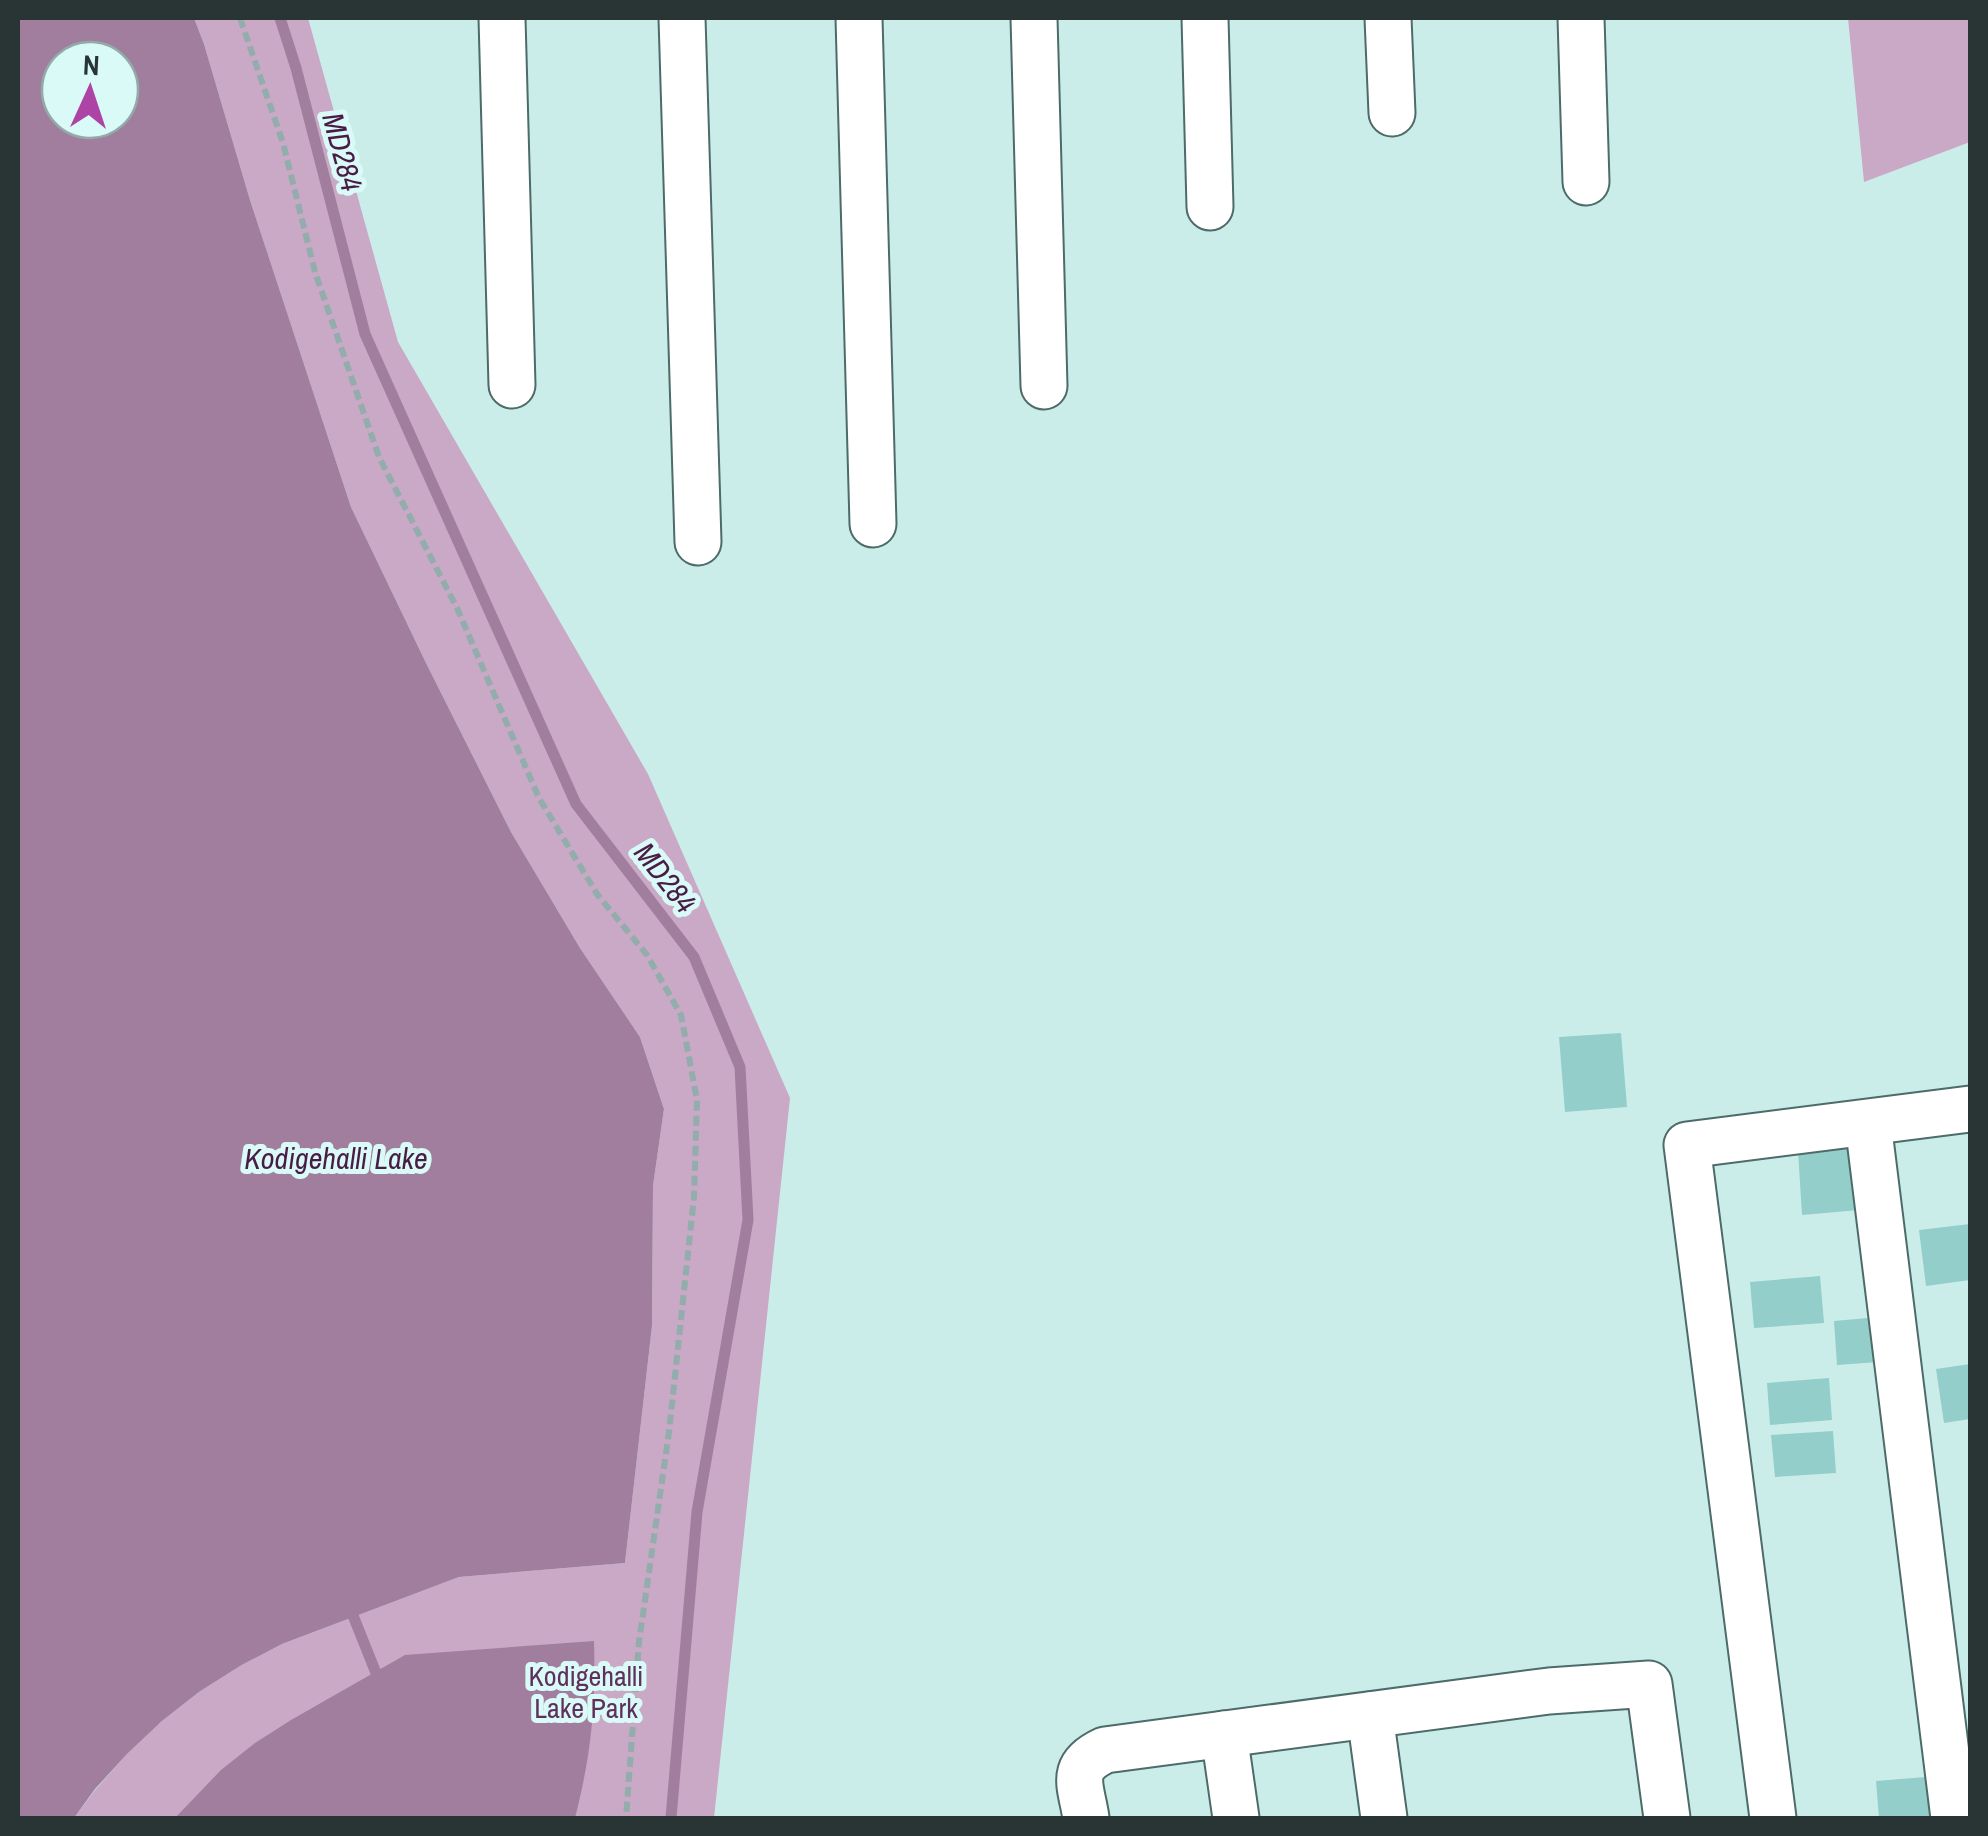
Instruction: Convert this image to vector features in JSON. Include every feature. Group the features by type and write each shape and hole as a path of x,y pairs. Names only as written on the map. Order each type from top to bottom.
{"street":[{"path":"502,18 512,385"},
{"path":"682,18 698,542"},
{"path":"859,18 873,524"},
{"path":"1034,18 1044,386"},
{"path":"1205,18 1210,207"},
{"path":"1388,18 1392,112"},
{"path":"1580,18 1586,182"},
{"path":"1773,1818 1687,1146 1970,1109"},
{"path":"1868,1123 1954,1818"},
{"path":"1086,1818 1079,1774 1088,1758 1105,1750 1548,1691 1648,1684 1667,1818"},
{"path":"1370,1715 1384,1818"},
{"path":"1224,1734 1236,1818"}],"path":[{"path":"240,18 283,142 315,272 379,456 457,608 539,798 597,894 646,954 681,1015 697,1100 694,1197 670,1432 639,1642 626,1818"}],"green space":[{"name":"Kodigehalli Lake Park","path":"194,18 308,18 398,342 648,774 790,1098 714,1818 74,1818 127,1754 162,1721 199,1692 282,1644 459,1577 625,1563 652,1326 653,1186 664,1109 640,1037 580,948 511,832 351,507"},
{"path":"1848,18 1970,18 1970,142 1864,182"}],"water":[{"name":"Kodigehalli Lake","path":"18,18 194,18 351,507 511,832 580,948 640,1037 664,1109 653,1186 652,1326 625,1563 459,1577 282,1644 199,1692 162,1721 95,1789 74,1818 18,1818"},
{"path":"594,1641 591,1731 575,1818 175,1818 221,1770 255,1743 405,1655"}],"building":[{"path":"1621,1033 1627,1107 1565,1112 1559,1037"},
{"path":"1854,1147 1859,1210 1802,1215 1798,1151"},
{"path":"1970,1224 1970,1280 1926,1286 1919,1230"},
{"path":"1820,1276 1824,1323 1754,1328 1750,1282"},
{"path":"1890,1316 1893,1361 1837,1365 1834,1321"},
{"path":"1970,1364 1970,1419 1944,1423 1936,1369"},
{"path":"1829,1378 1832,1420 1770,1425 1767,1383"},
{"path":"1833,1431 1836,1473 1775,1477 1771,1435"},
{"path":"1938,1776 1942,1818 1879,1818 1876,1781"}],"waterway":[{"name":"MD284","path":"280,18 365,334 576,804 694,957 740,1067 748,1220 697,1512 671,1818"},
{"path":"348,1603 380,1683"}]}
